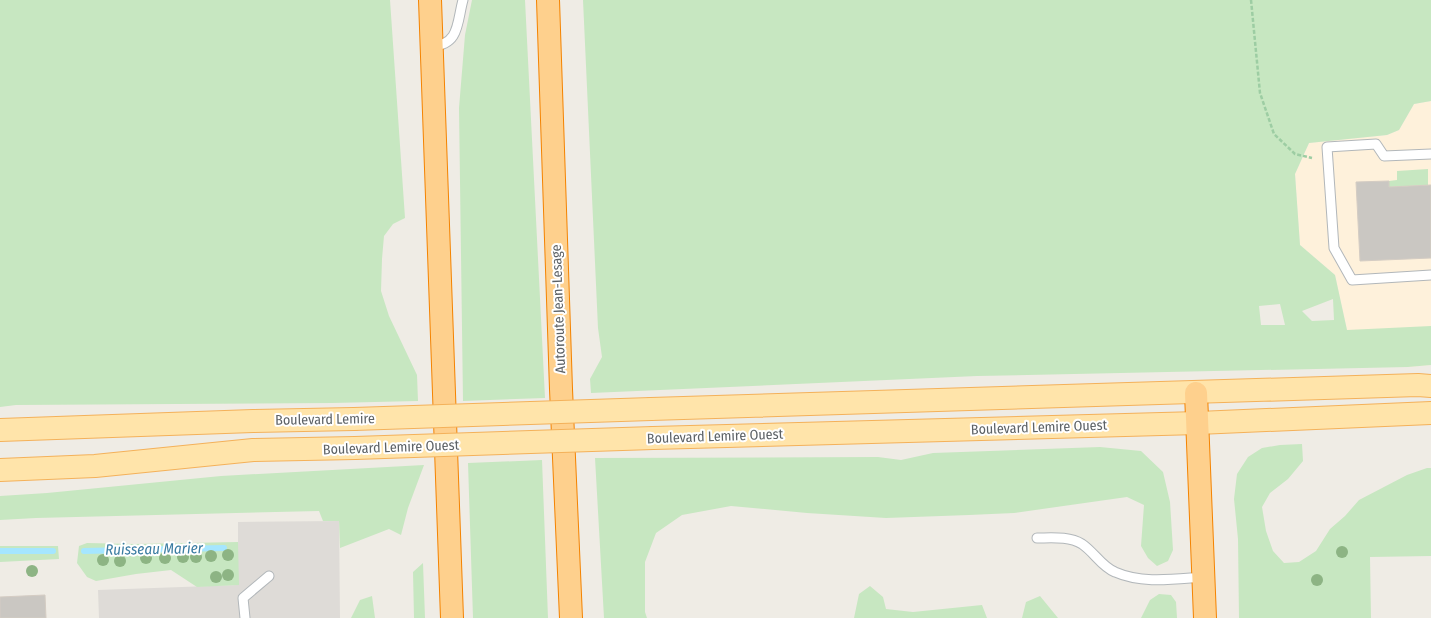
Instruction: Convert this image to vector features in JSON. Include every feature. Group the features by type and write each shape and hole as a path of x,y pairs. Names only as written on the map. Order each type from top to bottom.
{"highway":[{"path":"430,0 452,618"},
{"name":"Autoroute Jean-Lesage","path":"548,0 561,388 571,618"},
{"path":"1196,392 1205,618"}],"main road":[{"name":"Boulevard Lemire Ouest","path":"651,409 1424,386"},
{"name":"Boulevard Lemire","path":"0,430 651,409"},
{"name":"Boulevard Lemire Ouest","path":"0,470 95,466 253,450 1198,423 1431,413"}],"lane":[{"path":"432,46 444,45 453,38 463,0"},
{"path":"1431,154 1384,156 1376,144 1327,147 1334,248 1352,280 1431,275"},
{"path":"1037,538 1060,538 1074,540 1083,544 1113,572 1133,578 1152,580 1203,577"},
{"path":"245,618 243,598 269,576"}],"path":[{"path":"1251,0 1260,93 1274,134 1295,154 1315,159 1328,159"}],"shaded area":[{"path":"1431,101 1431,365 1408,367 1347,330 1335,275 1300,245 1295,174 1309,143 1387,135 1399,130 1414,104"},
{"path":"339,521 340,618 99,618 98,590 238,585 238,522"}],"green space":[{"path":"0,0 390,0 405,218 393,224 384,236 381,291 389,316 417,375 418,401 16,405 0,407"},
{"path":"472,0 525,0 545,398 463,401 459,108 465,35"},
{"path":"583,0 1431,0 1431,101 1414,104 1399,130 1387,135 1309,143 1295,174 1300,245 1335,275 1347,330 1431,326 1431,365 1408,367 977,376 591,393 590,379 602,357 598,328","holes":["1333,299 1334,320 1312,321 1302,311","1280,304 1285,325 1261,325 1259,306"]},
{"path":"1428,169 1428,185 1389,187 1389,181 1397,180 1397,171"},
{"path":"1302,444 1303,461 1288,479 1270,493 1262,507 1266,531 1273,551 1284,563 1299,562 1316,551 1330,529 1345,516 1359,500 1407,475 1431,468 1431,556 1370,557 1371,618 1239,618 1238,539 1234,499 1237,474 1248,457 1262,448"},
{"path":"1100,447 1141,451 1163,472 1170,502 1173,550 1168,561 1157,566 1148,558 1141,546 1144,505 1127,497 1014,513 886,518 731,506 682,515 656,533 645,562 645,612 647,618 604,618 595,458 878,457 901,460 933,453"},
{"path":"542,460 548,618 473,618 468,463"},
{"path":"424,465 408,508 401,535 389,529 340,548 339,521 323,521 319,511 0,520 0,496 47,493 221,476"},
{"path":"238,542 239,585 197,587 171,570 96,581 87,577 77,563 79,546 87,543 134,544"},
{"path":"0,546 58,546 59,559 0,562"},
{"path":"423,563 425,618 414,618 413,572"},
{"path":"870,586 883,597 886,609 913,612 982,605 987,618 854,618 859,594"},
{"path":"1159,594 1171,595 1176,602 1177,618 1141,618 1150,600"},
{"path":"372,596 375,618 351,618 360,600"},
{"path":"1040,596 1058,618 1022,618 1026,602"}],"building":[{"path":"1389,181 1389,187 1431,185 1431,258 1360,261 1356,182"},
{"path":"45,595 46,618 0,618 0,597"}],"waterway":[{"name":"Ruisseau Marier","path":"84,551 224,548"},
{"name":"Ruisseau Marier","path":"0,551 53,551"}]}
